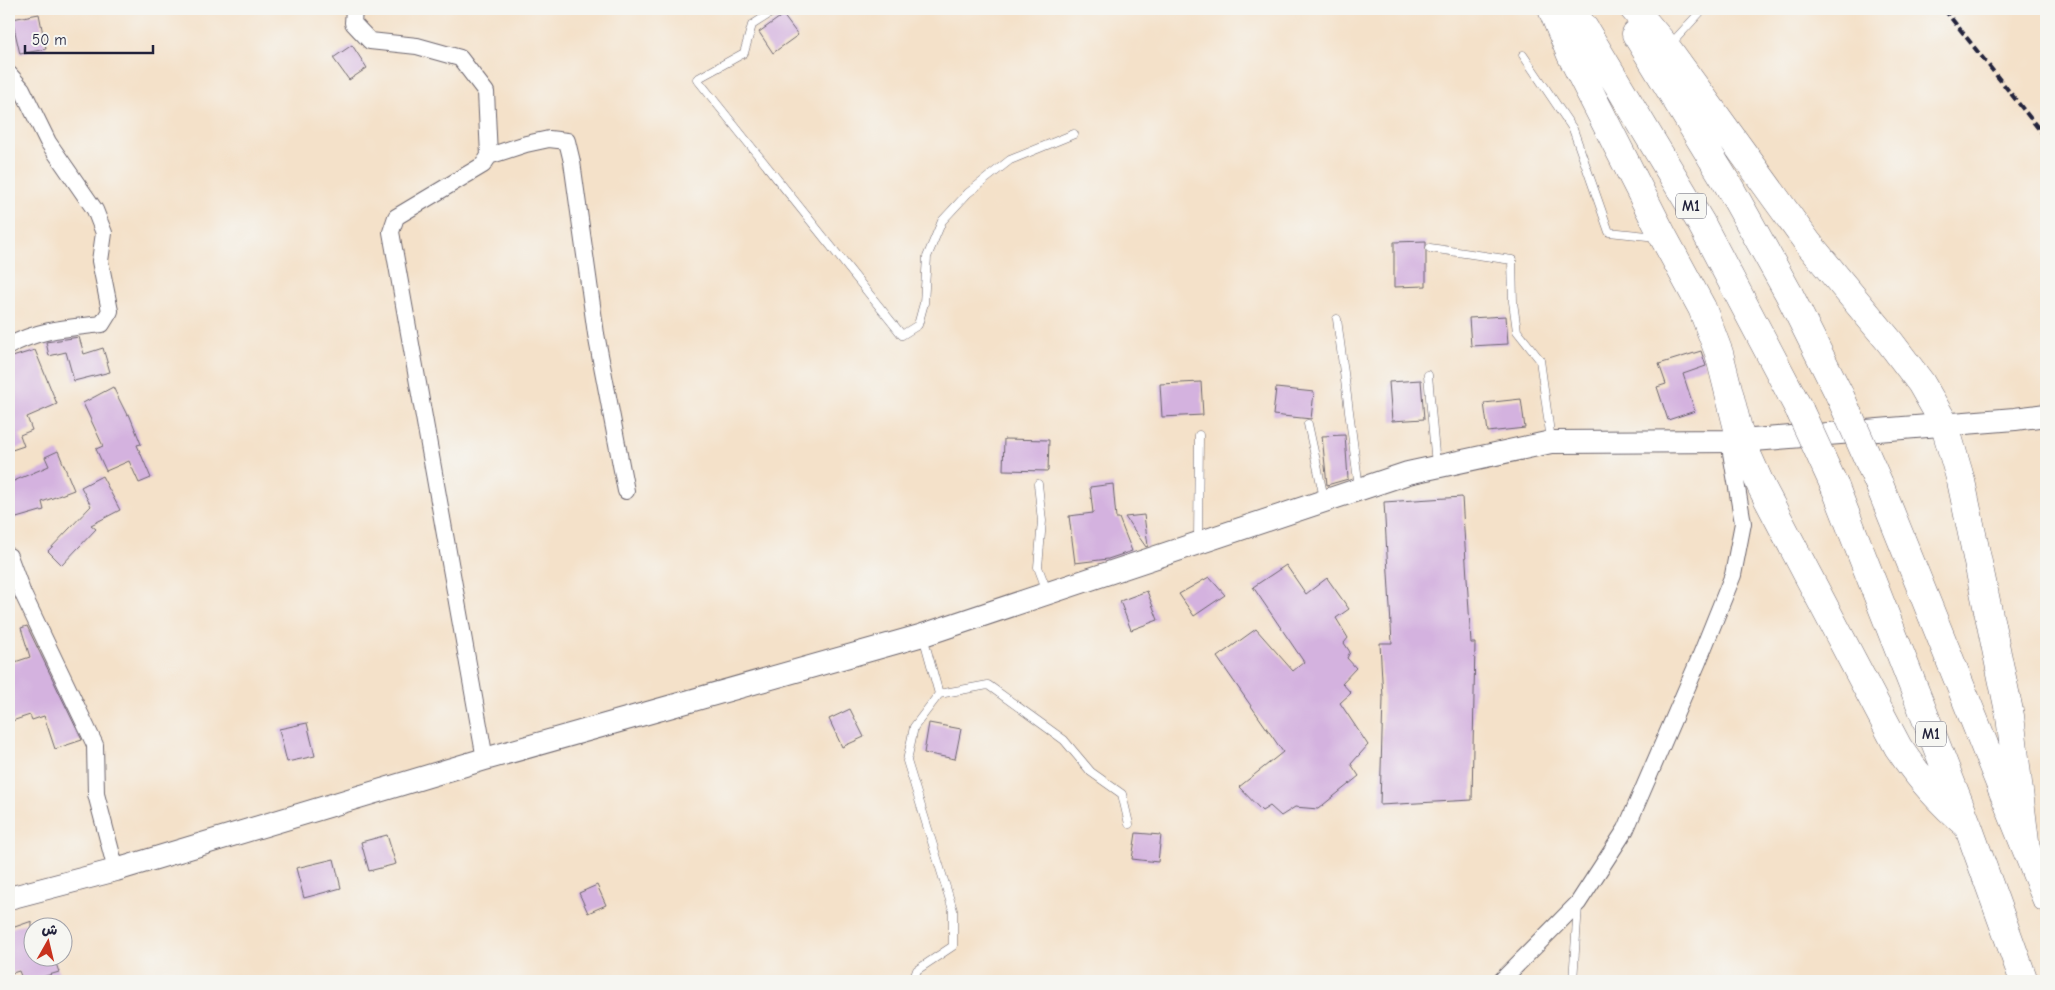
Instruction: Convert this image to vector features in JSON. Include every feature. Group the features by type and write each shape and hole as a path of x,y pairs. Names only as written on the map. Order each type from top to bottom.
{"highway":[{"path":"1552,9 1570,55 1664,238 1695,293 1712,330 1719,353 1735,441 1762,488 1898,747 1937,798 1968,826"},
{"name":"M1","path":"1570,9 1584,28 1701,223 1800,411 1834,488 1968,826 2024,981"},
{"name":"M1","path":"1621,9 1730,188 1789,294 1840,396 1879,484 2046,898"},
{"path":"1634,9 1667,48 1808,243 1890,342 1921,383 1944,424 1961,481 1971,525 2010,716 2025,842"}],"street":[{"path":"354,9 353,23 370,41 417,46 460,58 486,92 489,156 483,165 396,217 391,232 485,759"},
{"path":"9,74 22,89 48,142 95,210 104,233 100,261 110,311 102,324 58,329 26,336 9,346"},
{"path":"489,156 549,139 567,141 572,162 596,334 626,491"},
{"path":"9,898 116,870 485,759 923,635 1408,473 1551,442 1735,441 2046,415"},
{"path":"1501,981 1578,903 1626,829 1698,662 1733,575 1743,523 1735,441"},
{"path":"9,556 24,594 95,745 96,794 116,870"}],"lane":[{"path":"776,9 752,25 744,52 697,79 902,335 918,325 924,303 927,257 942,220 968,193 1010,160 1074,134"},
{"path":"1667,48 1703,9"},
{"path":"1523,55 1573,129 1609,232 1664,238"},
{"path":"1430,248 1512,260 1513,302 1517,331 1540,360 1551,442"},
{"path":"1337,319 1359,489"},
{"path":"1428,374 1436,467"},
{"path":"1308,424 1324,501"},
{"path":"1198,543 1199,435"},
{"path":"1038,484 1042,521 1038,567 1048,593"},
{"path":"923,635 939,694"},
{"path":"913,981 917,970 953,946 953,910 907,761 914,727 939,694 988,685 1064,740 1091,772 1122,794 1129,824"},
{"path":"1573,981 1578,903"}],"building":[{"path":"39,14 46,49 20,54 12,19"},
{"path":"783,15 798,35 773,53 759,32"},
{"path":"352,45 367,68 349,80 333,58"},
{"path":"1426,241 1426,286 1394,287 1394,242"},
{"path":"1506,316 1508,344 1471,346 1469,318"},
{"path":"79,337 84,354 103,348 110,372 74,381 66,352 49,356 46,342"},
{"path":"35,350 57,404 27,417 32,430 20,435 24,446 9,451 9,358"},
{"path":"1701,351 1706,366 1683,374 1695,411 1668,420 1657,387 1666,384 1659,364"},
{"path":"1421,380 1424,419 1392,421 1389,382"},
{"path":"1201,382 1203,415 1162,417 1160,384"},
{"path":"113,387 127,415 129,414 141,444 137,445 151,478 139,483 129,461 106,471 96,449 103,446 83,403"},
{"path":"1276,388 1314,392 1311,419 1273,415"},
{"path":"1521,399 1525,428 1488,432 1484,403"},
{"path":"1345,435 1348,479 1327,485 1322,436"},
{"path":"1004,439 1049,440 1048,471 1003,470"},
{"path":"58,451 74,490 42,502 44,510 13,519 9,504 9,483 49,466 45,457"},
{"path":"102,476 120,510 91,525 96,529 62,565 48,551 91,506 81,487"},
{"path":"1113,484 1116,518 1119,518 1132,551 1108,559 1075,563 1069,516 1093,513 1090,487"},
{"path":"1462,497 1471,643 1475,643 1472,800 1380,805 1383,698 1380,643 1392,643 1384,502"},
{"path":"1144,515 1148,546 1146,547 1125,517"},
{"path":"1286,565 1306,594 1327,578 1349,609 1336,618 1348,638 1344,643 1350,652 1347,658 1356,668 1342,683 1351,693 1340,703 1368,745 1351,764 1359,776 1318,809 1295,807 1281,816 1270,806 1262,811 1239,787 1283,752 1217,657 1256,629 1293,671 1304,662 1253,587"},
{"path":"1209,577 1225,595 1194,616 1179,594"},
{"path":"1147,591 1158,620 1131,630 1120,601"},
{"path":"27,626 82,740 55,749 44,716 32,720 30,715 9,722 9,664 30,657 21,628"},
{"path":"850,709 864,737 842,747 829,719"},
{"path":"307,723 315,756 287,762 279,729"},
{"path":"929,723 961,729 955,759 924,753"},
{"path":"1136,833 1161,835 1158,862 1132,859"},
{"path":"387,835 396,864 369,871 361,842"},
{"path":"334,859 341,888 304,898 296,868"},
{"path":"597,885 606,905 588,913 579,893"},
{"path":"22,924 22,968 58,968 59,972 29,981 23,981 19,971 9,974 9,929"}],"railway":[{"path":"1944,9 2046,138"}]}
